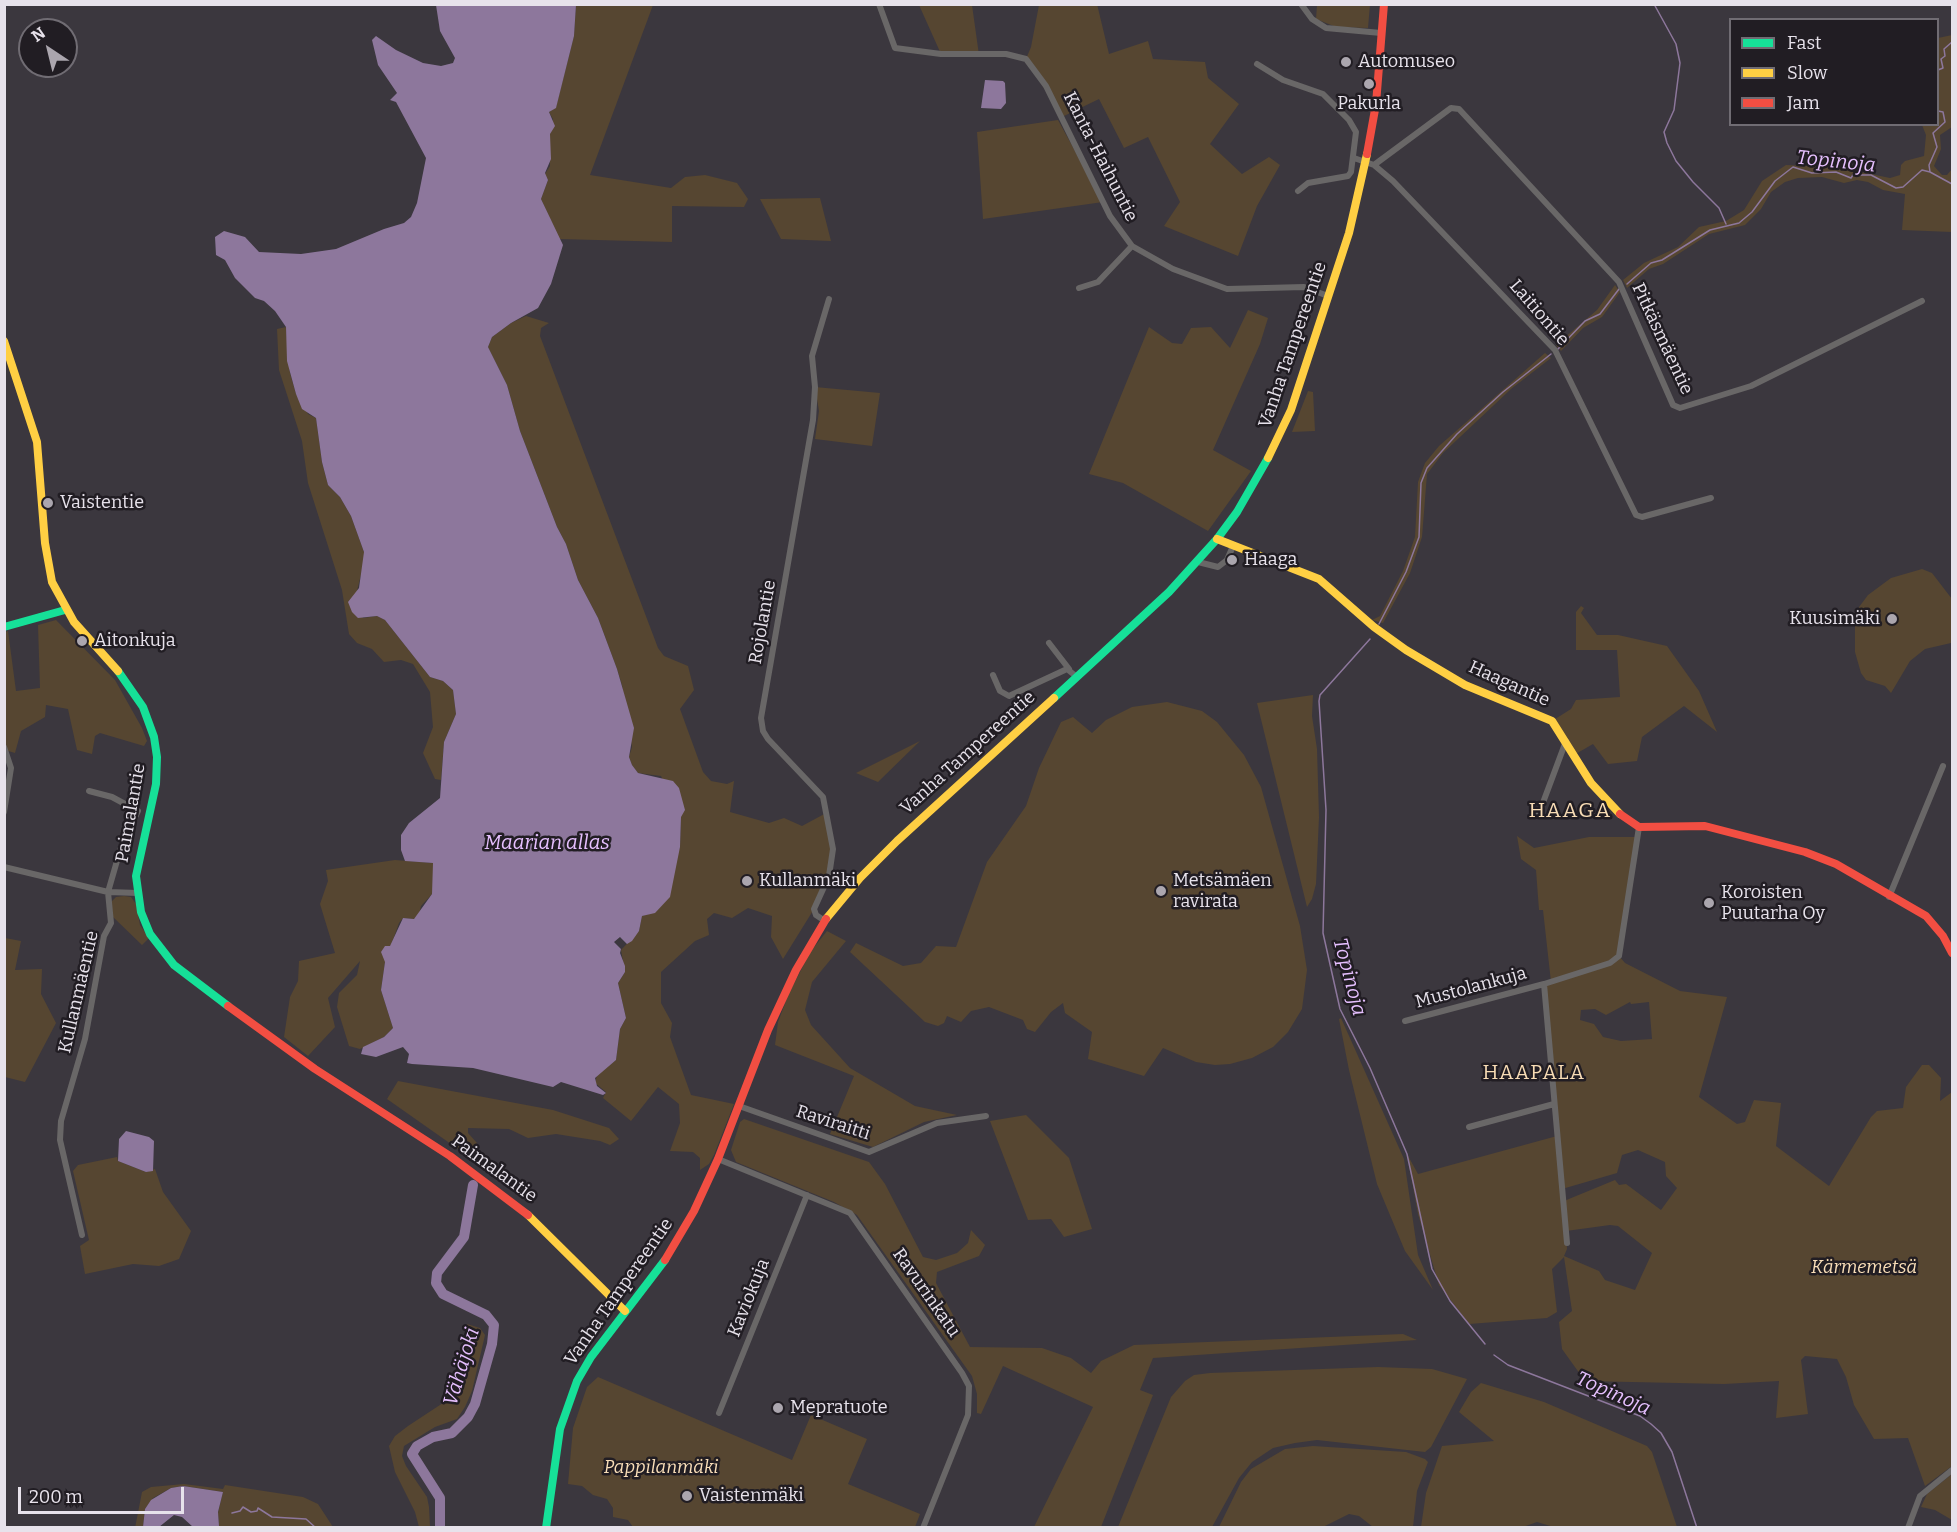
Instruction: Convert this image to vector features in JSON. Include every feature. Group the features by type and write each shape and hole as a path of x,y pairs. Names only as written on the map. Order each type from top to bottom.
{"street":[{"name":"Kanta-Haihuntie","path":"879,4 895,48 941,54 1006,54 1026,59 1046,86 1110,216 1132,246 1173,269 1227,289 1304,287 1328,296"},
{"path":"1301,4 1312,19 1326,28 1381,33"},
{"name":"Vanha Tampereentie","path":"546,1527 555,1459 566,1411 585,1367 682,1233 718,1159 789,984 825,921 860,878 897,841 1154,607 1198,562 1237,512 1280,436 1371,163 1384,4"},
{"path":"1257,64 1283,80 1323,94 1356,132 1354,158 1348,176 1308,183 1298,191"},
{"name":"Pitkäsmäentie","path":"1371,163 1451,108 1459,110 1619,282 1673,405 1680,408 1751,386 1922,301"},
{"path":"1354,158 1371,163"},
{"name":"Laitiontie","path":"1371,163 1555,350 1636,515 1642,517 1711,498"},
{"path":"1078,288 1098,282 1132,246"},
{"name":"Rojolantie","path":"825,921 816,915 814,909 829,876 833,849 823,797 768,739 763,731 761,718 813,420 815,387 812,356 830,299"},
{"name":"Paimalantie","path":"4,341 37,442 46,555 52,582 65,610 83,634 128,681 147,717 154,737 157,776 137,863 141,912 150,934 174,965 187,976 315,1069 506,1196 544,1228 625,1311"},
{"name":"Haagantie","path":"1217,539 1319,579 1374,627 1407,650 1465,685 1552,721 1591,783 1605,799 1639,827"},
{"path":"1198,562 1218,567 1227,560 1233,546"},
{"path":"4,627 65,610"},
{"path":"1049,643 1077,677"},
{"path":"993,675 1000,691 1009,696 1062,670 1069,669"},
{"path":"1538,816 1566,741"},
{"path":"4,747 11,768 4,812"},
{"path":"1889,897 1943,766"},
{"name":"Kullanmäentie","path":"82,1235 60,1131 85,1038 103,943 111,923 108,892 121,848 138,811 112,797 89,791"},
{"path":"1639,827 1705,826 1804,852 1836,864 1889,897 1926,916 1943,936 1953,953"},
{"name":"Mustolankuja","path":"1405,1021 1544,984 1610,963 1619,956 1639,827"},
{"path":"4,867 108,892 138,893"},
{"path":"1544,984 1567,1243"},
{"path":"1469,1127 1554,1104"},
{"name":"Raviraitti","path":"739,1106 869,1152 937,1123 986,1116"},
{"name":"Ravurinkatu","path":"718,1159 850,1213 969,1386 968,1415 923,1527"},
{"name":"Kaviokuja","path":"719,1413 807,1195"},
{"path":"1908,1527 1920,1496 1953,1470"}],"green space":[{"path":"1097,4 1109,54 1148,41 1153,59 1205,62 1208,78 1239,104 1210,144 1242,174 1269,157 1280,165 1257,206 1238,256 1164,226 1180,202 1148,137 1124,148 1099,99 1062,117 1026,59 1031,47 1039,5"},
{"path":"576,5 653,5 590,175 671,188 685,177 705,175 737,183 748,199 744,207 672,206 672,242 559,239 541,199 548,180 545,174 550,166 550,134 553,119 549,112 556,107 574,36"},
{"path":"919,5 972,5 979,55 941,54"},
{"path":"1317,5 1370,5 1368,28 1336,27 1316,19"},
{"path":"1952,35 1952,127 1940,135 1941,149 1934,166 1942,175 1947,175 1952,169 1952,232 1902,230 1905,194 1883,190 1868,182 1857,180 1844,183 1822,177 1798,178 1785,182 1771,192 1761,209 1745,225 1709,234 1663,264 1649,269 1627,288 1623,280 1644,263 1678,247 1699,227 1726,221 1744,210 1762,181 1786,165 1837,167 1890,178 1900,175 1901,165 1905,161 1924,156 1926,135 1922,126 1939,126 1939,38"},
{"path":"1058,120 1103,202 983,219 977,132"},
{"path":"820,198 831,241 781,239 760,199"},
{"path":"1615,285 1620,292 1602,317 1583,328 1561,351 1556,345 1597,310"},
{"path":"1248,310 1268,318 1260,344 1213,450 1251,471 1208,531 1123,483 1089,474 1149,327 1172,343 1182,344 1191,328 1211,327 1230,348"},
{"path":"526,316 549,323 541,328 540,336 658,648 664,656 688,666 694,690 680,709 703,772 711,781 727,784 734,781 730,812 769,823 784,818 802,826 828,812 833,849 829,876 814,909 783,959 771,937 772,916 748,908 732,918 714,913 707,919 709,935 695,941 661,972 661,1003 672,1023 670,1037 691,1095 734,1104 714,1155 709,1164 700,1170 700,1158 693,1152 670,1151 680,1123 679,1104 658,1087 631,1121 603,1098 606,1092 595,1083 597,1075 616,1060 620,1029 626,1018 618,983 625,972 621,950 639,931 642,916 655,912 680,847 681,817 661,776 638,773 632,765 629,757 632,747 622,685 617,669 598,618 578,580 566,544 557,527 520,431 507,385 488,347 492,337 511,323"},
{"path":"286,327 290,373 296,394 308,414 316,418 322,462 328,485 340,497 351,516 364,552 365,558 356,595 363,618 377,616 385,620 430,677 443,681 453,690 456,714 444,742 441,780 435,779 423,753 433,727 430,692 413,664 401,660 384,662 372,649 357,643 349,634 342,590 308,483 302,441 279,370 277,329"},
{"path":"1545,353 1551,358 1511,389 1443,453 1427,474 1422,537 1410,573 1383,623 1372,620 1380,616 1403,571 1415,537 1418,482 1425,463 1439,446"},
{"path":"815,387 880,393 872,446 815,439 819,411"},
{"path":"1308,391 1313,392 1315,431 1292,432"},
{"path":"1922,569 1932,573 1952,599 1951,643 1925,649 1910,661 1891,693 1885,686 1866,680 1861,673 1855,652 1855,619 1859,607 1868,595 1891,578"},
{"path":"1581,606 1584,608 1581,613 1597,635 1618,635 1667,646 1699,691 1717,732 1684,706 1642,737 1637,761 1608,764 1593,744 1574,755 1552,721 1571,709 1576,700 1620,697 1617,650 1576,650 1576,612"},
{"path":"56,620 115,680 142,728 147,741 144,746 100,733 95,736 92,754 77,750 68,709 46,705 45,717 21,731 15,753 5,750 5,632 8,631 16,691 40,688 38,625"},
{"path":"1313,695 1312,716 1317,749 1319,817 1316,884 1307,907 1257,703"},
{"name":"Metsämäen ravirata","path":"1167,702 1202,711 1217,722 1244,755 1261,787 1300,926 1307,970 1302,1009 1288,1032 1273,1047 1252,1058 1230,1064 1215,1065 1196,1062 1163,1048 1144,1076 1088,1059 1092,1032 1065,1013 1063,1003 1051,1012 1035,1032 1027,1029 1023,1020 989,1007 971,1011 961,1022 947,1016 944,1023 938,1026 925,1022 850,952 856,943 903,966 921,963 936,946 956,947 987,862 1026,806 1039,768 1061,722 1073,717 1092,733 1106,720 1132,707"},
{"path":"920,741 878,782 856,773"},
{"name":"Kärmemetsä","path":"1517,836 1534,848 1589,837 1637,837 1619,956 1625,963 1680,991 1727,997 1699,1097 1737,1124 1745,1122 1754,1100 1781,1103 1776,1146 1829,1186 1871,1117 1877,1111 1903,1108 1906,1087 1922,1065 1929,1065 1941,1078 1940,1101 1952,1092 1952,1466 1925,1486 1908,1438 1874,1439 1854,1405 1846,1377 1837,1359 1805,1356 1801,1360 1808,1414 1776,1418 1779,1381 1724,1384 1585,1381 1562,1349 1559,1322 1572,1311 1564,1257 1552,1269 1557,1312 1547,1318 1469,1324 1439,1285 1418,1214 1407,1154 1418,1174 1557,1136 1544,984 1551,982 1543,910 1539,910 1536,870 1521,859","holes":["1630,1002 1631,1004 1649,1002 1652,1039 1621,1041 1603,1037 1594,1024 1580,1020 1581,1010 1595,1009 1606,1015","1638,1150 1665,1162 1666,1176 1677,1188 1661,1210 1626,1184 1619,1185 1615,1180 1564,1201 1562,1189 1617,1173 1622,1155","1618,1226 1652,1253 1635,1290 1605,1280 1599,1271 1564,1256 1567,1249 1566,1231"]},
{"path":"395,860 433,863 435,882 432,894 421,906 419,915 414,919 403,918 399,923 385,962 381,990 393,1028 384,1037 360,1049 349,1046 337,1007 339,993 357,975 360,961 328,998 335,1027 308,1056 284,1037 290,997 298,981 299,961 335,953 320,904 328,881 326,870"},
{"path":"116,897 131,897 136,904 140,925 149,938 142,945 113,917 111,902"},
{"path":"827,931 846,941 812,982 805,1010 811,1025 850,1068 915,1106 957,1115 924,1122 873,1147 830,1134 854,1076 775,1045 778,1022 789,993 811,951"},
{"path":"5,938 21,941 15,970 42,969 41,994 56,1023 25,1082 5,1077"},
{"path":"1341,1018 1404,1159 1418,1255 1433,1290 1405,1251 1377,1184 1349,1070 1339,1019"},
{"path":"398,1081 553,1110 609,1128 619,1139 610,1145 600,1141 556,1134 528,1138 509,1129 468,1128 468,1133 477,1143 468,1156 387,1099"},
{"path":"1026,1115 1069,1158 1092,1229 1064,1237 1051,1219 1028,1220 990,1121"},
{"path":"744,1119 869,1162 885,1184 923,1257 936,1260 957,1253 968,1243 971,1230 985,1245 979,1256 937,1272 936,1283 970,1347 1042,1348 1071,1358 1091,1373 1101,1361 1134,1345 1403,1334 1417,1340 1153,1358 1140,1390 1153,1395 1101,1527 1034,1527 1093,1407 1003,1366 981,1414 977,1413 977,1394 972,1376 857,1215 834,1202 736,1162 731,1150 740,1122"},
{"path":"117,1157 118,1161 146,1172 155,1169 163,1192 191,1231 179,1259 159,1266 133,1264 85,1274 80,1246 89,1240 73,1171 78,1165"},
{"path":"467,1324 480,1328 485,1335 472,1391 465,1407 457,1419 435,1427 404,1446 402,1456 406,1466 427,1497 429,1507 430,1527 419,1527 415,1512 395,1472 389,1446 395,1436 446,1401 468,1352 472,1336"},
{"path":"1378,1367 1432,1369 1467,1379 1431,1447 1425,1452 1317,1440 1273,1448 1252,1462 1239,1478 1212,1527 1118,1527 1171,1397 1185,1381 1194,1375"},
{"name":"Pappilanmäki","path":"598,1377 792,1460 811,1415 867,1439 848,1484 920,1514 915,1527 633,1527 628,1520 613,1517 613,1508 607,1499 593,1495 582,1486 568,1484 573,1428 587,1387"},
{"path":"1481,1383 1544,1402 1647,1446 1652,1452 1677,1527 1557,1528 1537,1522 1520,1528 1421,1527 1426,1493 1442,1446 1494,1441 1459,1412 1471,1392"},
{"path":"1313,1446 1406,1452 1425,1459 1428,1462 1417,1491 1413,1527 1373,1527 1359,1516 1349,1514 1323,1527 1219,1527 1241,1482 1251,1469 1285,1449"},
{"path":"1952,1474 1952,1520 1935,1510 1921,1507 1927,1494"},
{"path":"184,1484 223,1489 225,1485 303,1497 318,1504 333,1527 212,1527 219,1525 218,1513 223,1492 183,1486 171,1488 153,1498 145,1509 143,1527 135,1528 142,1492 151,1487"}],"water":[{"name":"Maarian allas","path":"436,5 576,5 574,36 556,108 549,112 555,126 550,134 551,159 545,173 548,180 541,199 563,245 551,284 538,308 492,337 488,347 507,385 520,431 557,527 566,544 578,580 598,618 617,669 634,728 629,757 632,765 638,773 673,781 679,788 685,810 681,817 680,847 670,897 655,913 642,916 639,931 632,941 627,944 620,937 614,942 621,949 620,953 625,966 625,972 618,983 626,1018 620,1029 616,1060 595,1078 597,1086 606,1093 603,1095 561,1082 553,1087 473,1068 407,1063 409,1054 403,1047 376,1057 361,1054 363,1047 384,1037 393,1028 381,990 385,962 381,952 385,946 390,946 403,918 414,919 432,894 433,863 405,861 401,850 401,835 409,823 440,798 444,742 456,714 453,690 443,681 430,677 385,620 377,616 358,618 352,612 348,602 359,588 364,552 351,516 340,497 328,485 322,462 316,418 302,409 296,394 287,361 286,327 275,311 264,301 255,298 235,278 225,260 216,255 215,237 224,231 245,237 259,252 301,254 336,249 404,223 411,217 417,203 426,158 396,102 390,100 397,93 378,65 372,40 376,36 396,50 423,63 441,66 453,63 455,58 440,31"},
{"path":"985,80 1005,83 1006,103 1001,109 981,108"},
{"path":"126,1131 149,1137 154,1141 153,1171 146,1172 118,1161 119,1139"},
{"path":"183,1486 223,1492 218,1512 219,1526 193,1527 182,1517 174,1515 159,1527 143,1527 145,1509 151,1500 171,1488"}],"waterway":[{"path":"1654,4 1676,44 1680,63 1674,110 1664,132 1667,143 1676,161 1719,208 1726,224"},
{"path":"1939,70 1943,68 1941,59 1945,56 1944,49 1952,42"},
{"path":"1939,111 1943,112 1945,122 1933,133 1937,147 1929,165 1930,172 1952,184"},
{"name":"Topinoja","path":"1627,284 1651,263 1662,260 1710,230 1739,223 1752,212 1775,181 1793,167 1812,173 1836,172 1851,178 1853,175 1871,175 1896,188 1903,187 1922,170 1930,172"},
{"name":"Topinoja","path":"1558,349 1585,321 1600,314 1619,289"},
{"name":"Topinoja","path":"1379,624 1406,572 1419,537 1421,483 1427,468 1457,434 1503,392 1551,354"},
{"name":"Topinoja","path":"1370,639 1320,695 1319,701 1326,810 1323,933 1340,1009 1370,1068 1407,1154 1432,1269 1450,1301 1485,1344"},
{"name":"Vähäjoki","path":"440,1528 440,1498 412,1454 417,1446 433,1437 452,1433 468,1417 475,1404 492,1344 494,1325 486,1315 443,1294 436,1283 437,1273 464,1237 473,1185"},
{"name":"Topinoja","path":"1494,1355 1508,1365 1640,1416 1651,1424 1661,1433 1672,1452 1697,1528"},
{"path":"232,1513 240,1511 243,1507 251,1512 257,1511 258,1508 272,1517 306,1519 316,1528"}],"traffic: fast":[{"path":"1054,698 1169,592 1217,539 1237,512 1268,458"},
{"path":"4,627 65,610"},
{"path":"118,671 143,707 154,737 157,757 156,784 136,876 141,912 150,934 174,965 228,1006"},
{"path":"546,1528 560,1429 577,1381 591,1357 665,1260"}],"traffic: slow":[{"path":"1268,458 1291,410 1349,233 1367,154"},
{"path":"4,341 37,442 45,543 52,582 74,622 118,671"},
{"path":"1217,539 1319,579 1374,627 1406,650 1465,685 1552,721 1591,783 1620,814"},
{"path":"826,919 860,878 897,841 1054,698"},
{"path":"528,1215 625,1311"}],"traffic: jam":[{"path":"1367,154 1376,104 1384,4"},
{"path":"1620,814 1639,827 1705,826 1805,852 1836,864 1926,916 1943,936 1952,953"},
{"path":"665,1260 694,1211 718,1159 768,1030 796,970 826,919"},
{"path":"228,1006 315,1069 450,1156 528,1215"}],"place":[{"name":"Automuseo","path":"1346,62"},
{"name":"Pakurla","path":"1369,84"},
{"name":"Vaistentie","path":"48,503"},
{"name":"Haaga","path":"1232,560"},
{"name":"Kuusimäki","path":"1892,619"},
{"name":"Aitonkuja","path":"82,641"},
{"name":"Kullanmäki","path":"747,881"},
{"name":"Metsämäen ravirata","path":"1161,891"},
{"name":"Koroisten Puutarha Oy","path":"1709,903"},
{"name":"Mepratuote","path":"778,1408"},
{"name":"Vaistenmäki","path":"687,1496"}],"district":[{"name":"HAAGA","path":"1570,811"},
{"name":"HAAPALA","path":"1534,1073"}]}
